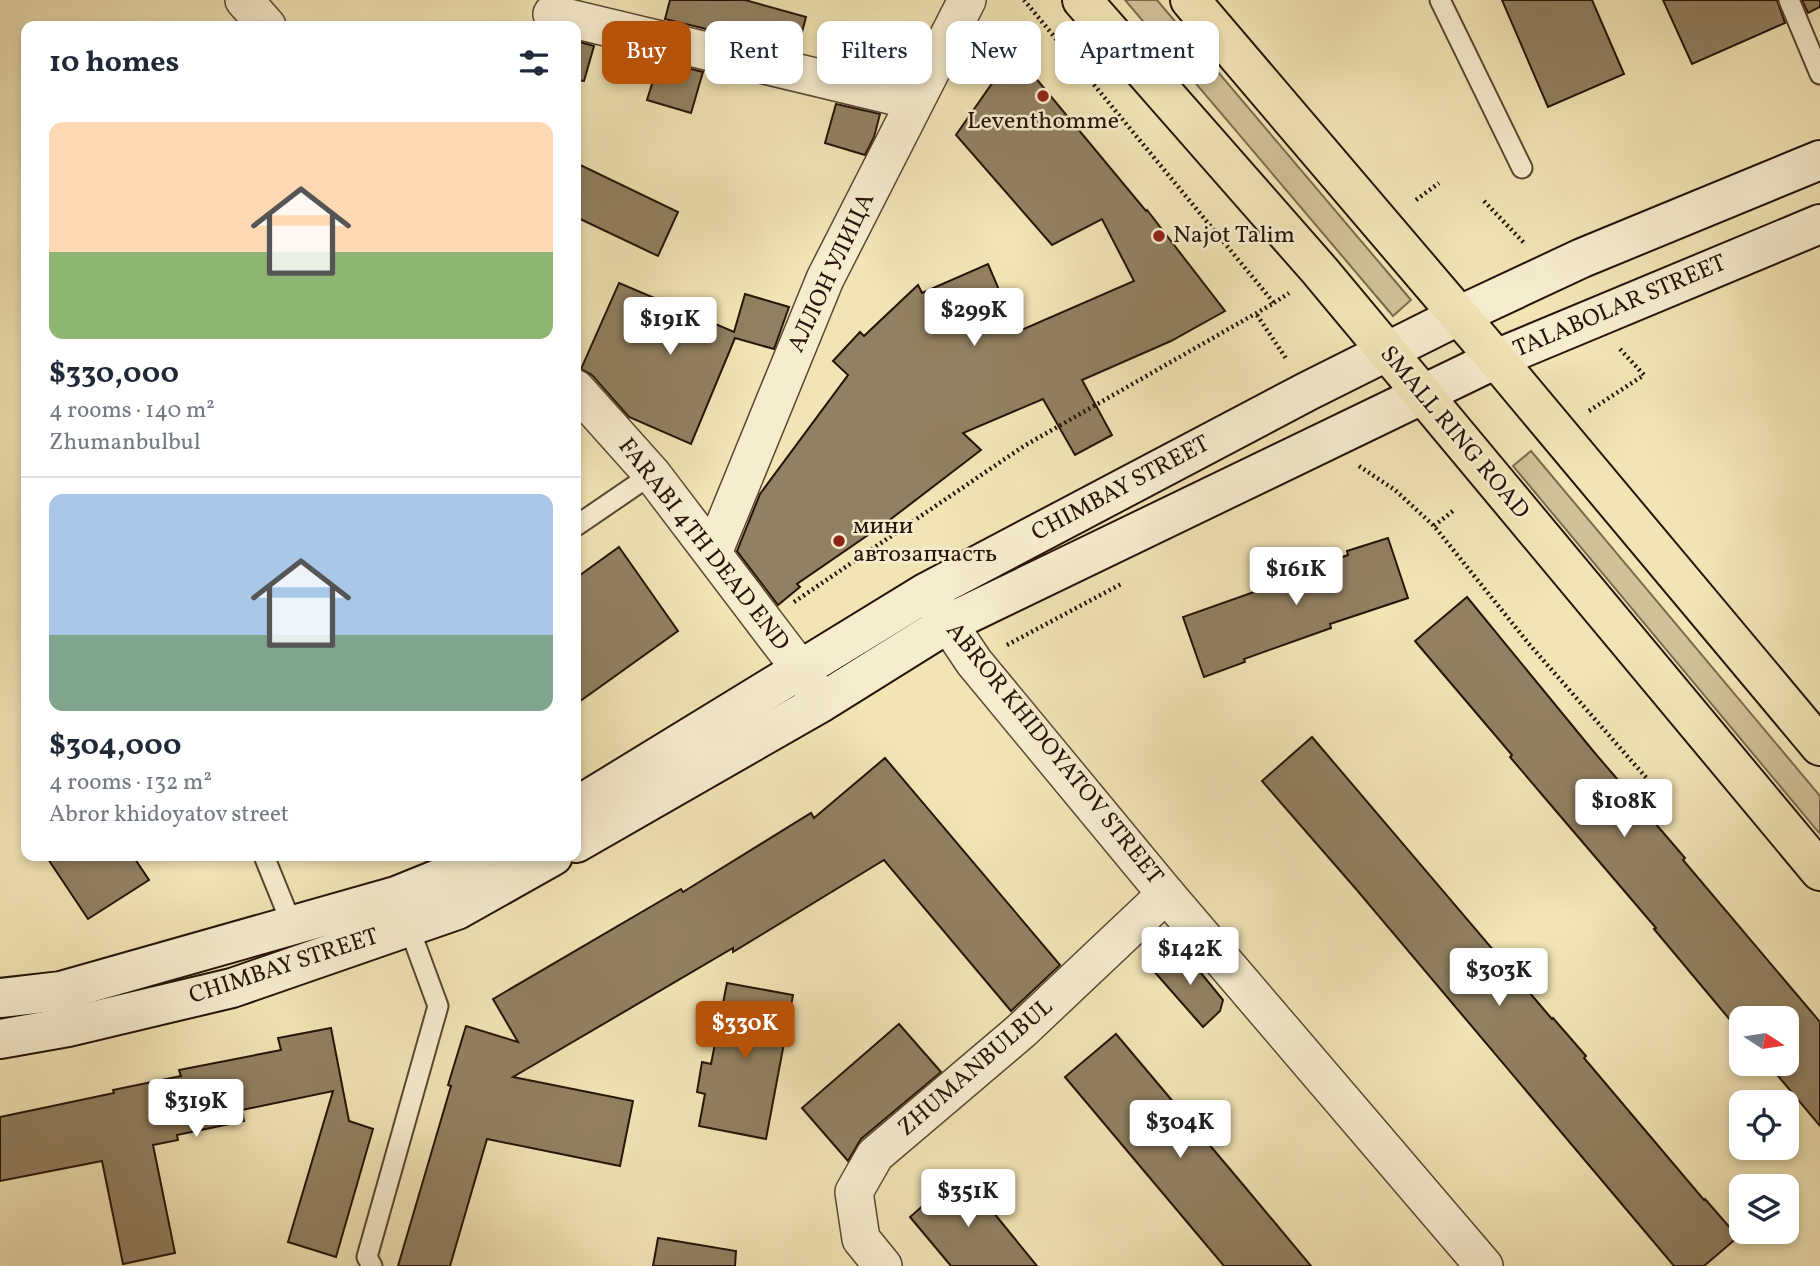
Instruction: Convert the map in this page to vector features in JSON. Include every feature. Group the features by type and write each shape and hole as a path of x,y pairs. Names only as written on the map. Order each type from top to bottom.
{"highway":[{"name":"SMALL RING ROAD","path":"1082,0 1320,271 1820,871"},
{"path":"1190,0 1819,744"}],"main road":[{"path":"1458,316 1582,258 1820,160"},
{"name":"TALABOLAR STREET","path":"1422,394 1496,359 1820,224"},
{"name":"CHIMBAY STREET","path":"581,804 927,592 1308,391 1458,316"},
{"name":"CHIMBAY STREET","path":"581,840 822,702 947,624 1422,394"},
{"name":"CHIMBAY STREET","path":"0,1039 68,1027 232,988 403,911 487,861"},
{"name":"CHIMBAY STREET","path":"0,998 61,991 292,925 403,911 457,910 544,861"}],"street":[{"path":"244,0 263,21"},
{"name":"АЛЛОН УЛИЦА","path":"713,553 825,279 967,0"},
{"path":"552,14 915,101"},
{"name":"FARABI 4TH DEAD END","path":"581,395 652,474 801,670 822,702"},
{"name":"ABROR KHIDOYATOV STREET","path":"927,592 974,662 1166,894 1484,1266"},
{"name":"ZHUMANBULBUL","path":"883,1266 861,1239 854,1192 875,1155 1021,1031 1166,894"}],"lane":[{"path":"1440,0 1522,168"},
{"path":"1788,0 1820,74"},
{"path":"581,523 652,474"},
{"path":"266,861 292,925"},
{"path":"372,1266 367,1257 438,1006 403,911"}],"path":[{"path":"1024,0 1274,303"},
{"path":"1416,200 1439,183"},
{"path":"1485,201 1530,250"},
{"path":"764,623 1024,446 1257,314 1289,293"},
{"path":"1257,314 1289,364"},
{"path":"1585,414 1644,375 1612,342"},
{"path":"1347,470 1360,465 1395,489 1434,526 1528,644 1657,790"},
{"path":"1434,526 1454,510"},
{"path":"974,662 1133,578"}],"shaded area":[{"path":"1125,0 1157,0 1175,21 1143,21"},
{"path":"1219,73 1411,300 1393,316 1196,84 1219,84"},
{"path":"1531,451 1820,796 1820,834 1513,466"}],"building":[{"path":"670,0 745,0 806,17 803,28 803,21 705,21 705,29 691,25 691,21 665,19"},
{"path":"1502,0 1592,0 1624,74 1548,107"},
{"path":"1663,0 1777,0 1785,23 1692,64"},
{"path":"1802,0 1820,0 1820,7 1808,13"},
{"path":"581,42 594,46 584,81 581,81"},
{"path":"691,69 703,72 691,113 647,100 652,84 691,84"},
{"path":"992,84 1041,84 1147,210 1225,311 1171,341 1082,380 1112,435 1075,455 1043,399 963,433 981,450 887,522 797,584 800,587 778,605 737,551 760,494 848,375 833,361 860,332 864,336 918,285 922,293 988,264 1017,332 1134,281 1102,219 1052,245 956,135"},
{"path":"836,104 880,114 874,137 865,155 825,143"},
{"path":"581,165 678,212 658,256 581,219"},
{"path":"619,283 734,332 745,294 789,307 774,349 735,338 691,444 629,417 592,375 581,369"},
{"path":"1388,538 1408,598 1330,624 1331,628 1244,659 1245,662 1204,677 1183,617 1271,586 1270,582 1348,555 1347,551"},
{"path":"619,547 678,631 581,700 581,574"},
{"path":"1467,597 1685,858 1683,860 1820,1022 1820,1126 1799,1101 1799,1090 1790,1090 1778,1076 1799,1076 1799,1006 1729,1006 1729,1019 1415,641"},
{"path":"1312,737 1729,1227 1730,1244 1704,1266 1674,1266 1262,781"},
{"path":"885,758 1060,965 1011,1011 884,860 733,952 733,948 513,1077 633,1101 620,1166 487,1139 450,1266 398,1266 466,1026 518,1042 493,999 681,889 683,892 811,813 814,818"},
{"path":"49,861 136,861 149,880 88,919"},
{"path":"1168,953 1188,957 1223,1000 1220,1011 1203,1027 1152,969"},
{"path":"727,983 793,995 766,1139 699,1126 705,1094 697,1092 702,1062 711,1064"},
{"path":"899,1024 941,1072 861,1139 848,1161 802,1108"},
{"path":"331,1028 349,1121 373,1129 336,1257 288,1242 333,1091 242,1110 244,1121 177,1135 178,1140 153,1145 175,1253 123,1264 102,1161 0,1181 0,1117 181,1076 179,1070 281,1050 278,1038"},
{"path":"1116,1034 1311,1266 1224,1266 1065,1077"},
{"path":"960,1173 1037,1266 951,1266 910,1217"},
{"path":"658,1238 736,1251 735,1266 653,1266"}],"place":[{"name":"Leventhomme","path":"1043,96"},
{"name":"Najot Talim","path":"1159,236"},
{"name":"мини автозапчасть","path":"839,541"}]}
